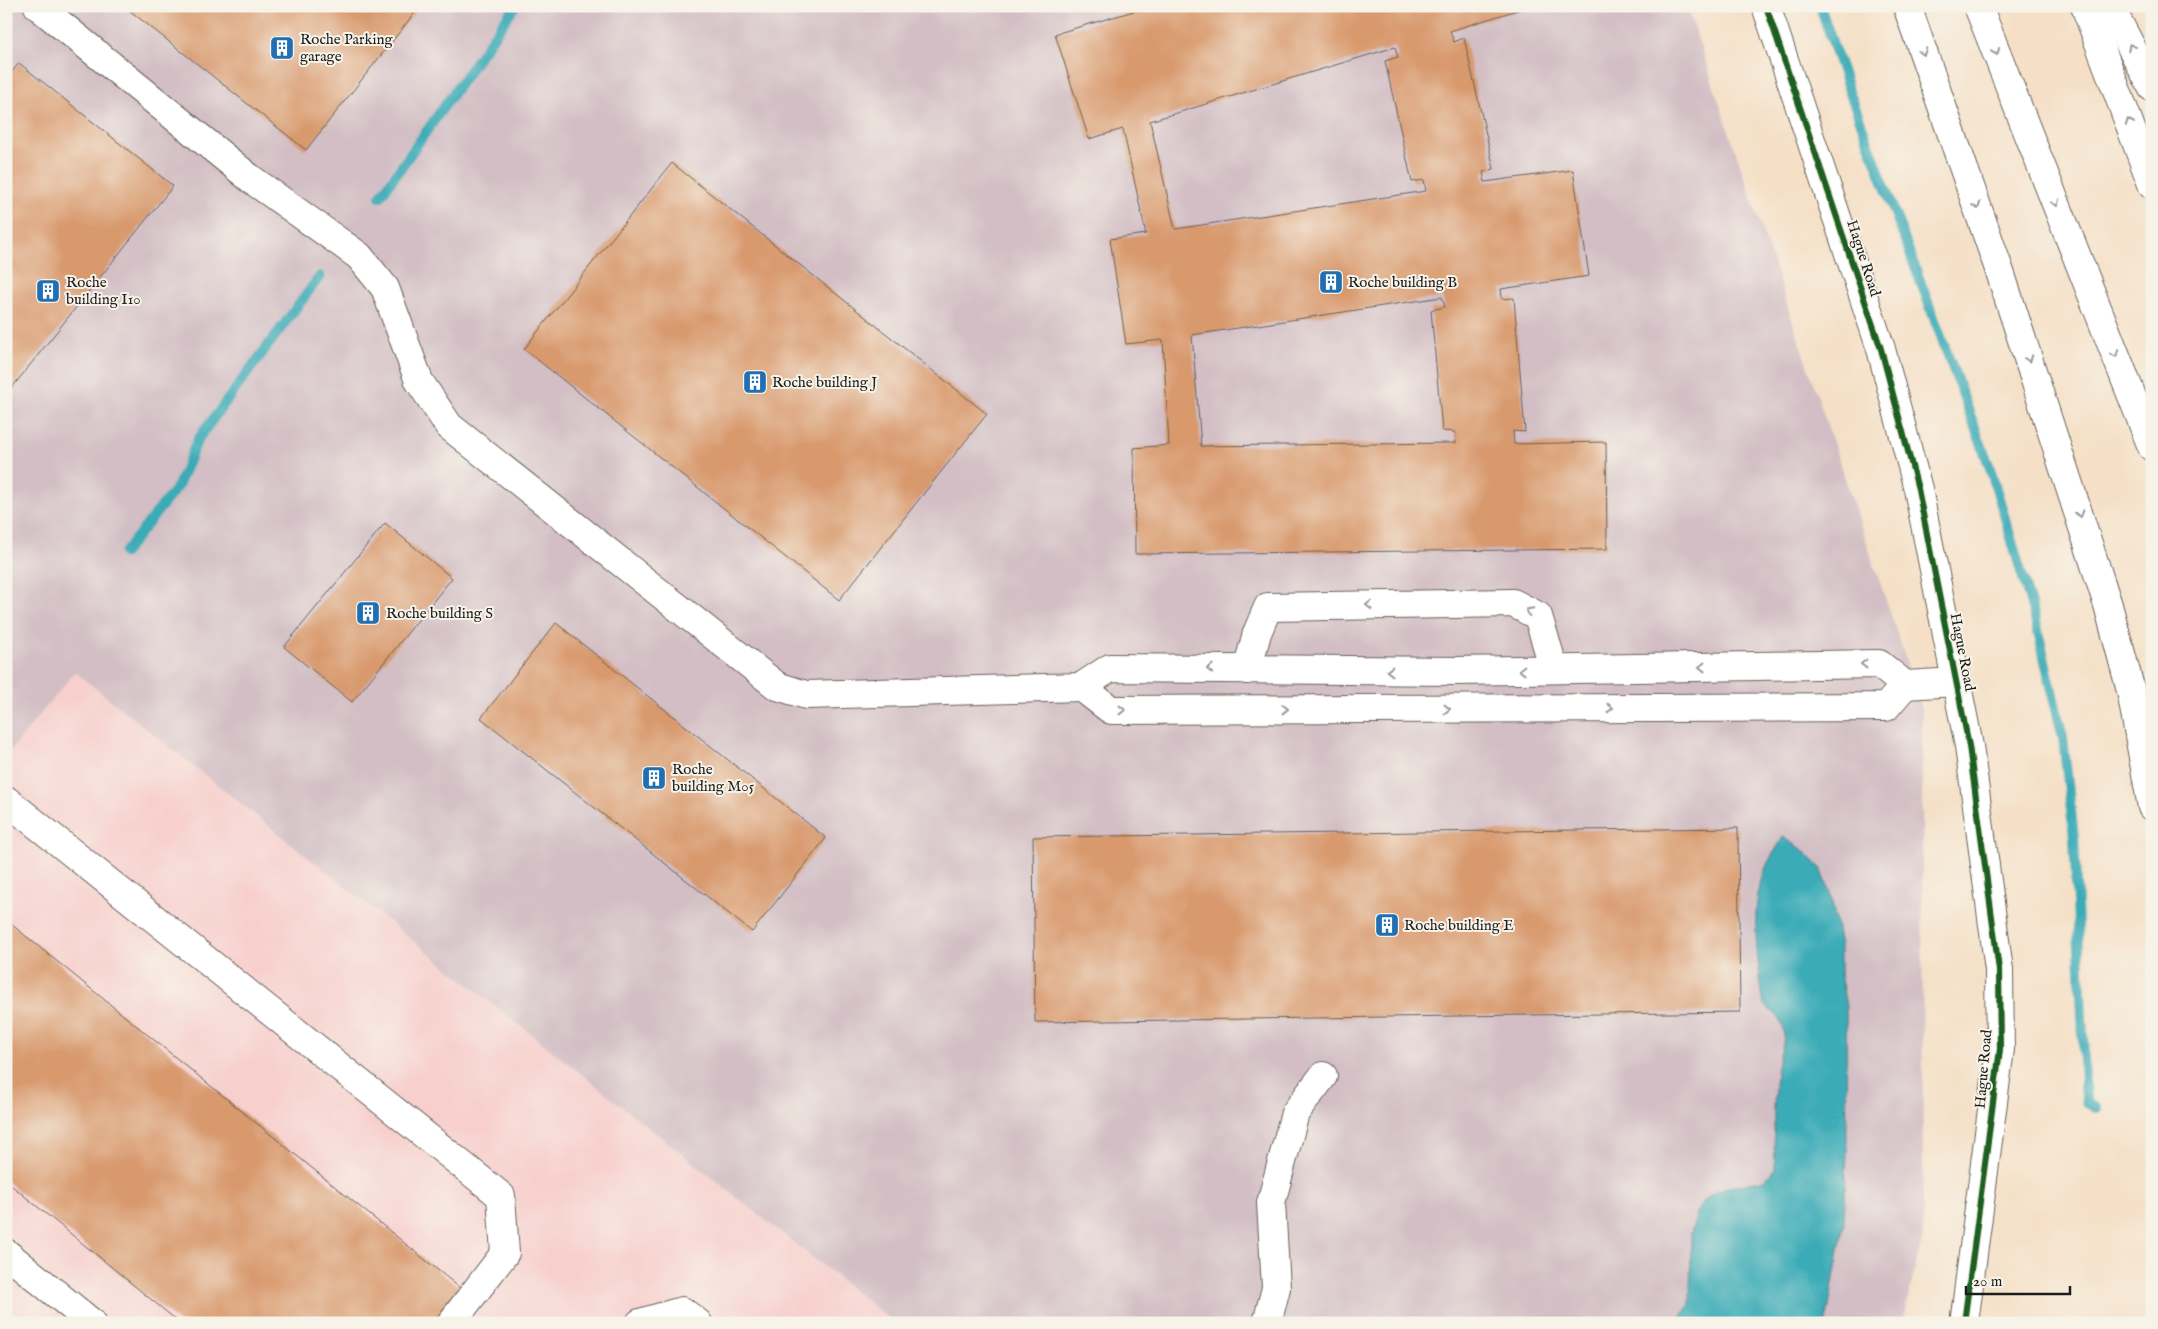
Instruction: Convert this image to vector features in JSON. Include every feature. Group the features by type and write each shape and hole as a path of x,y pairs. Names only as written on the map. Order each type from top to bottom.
{"main road":[{"path":"38,6 251,179 359,256 385,288 419,381 449,426 777,686 806,695 1081,687 1110,668 1456,671 1880,664 1905,685 1957,682"},
{"name":"Hague Road","path":"1766,6 1881,349 1918,489 1969,746 1999,970 2000,1049 1964,1323"},
{"path":"1907,6 2004,284 2108,605 2131,691 2152,807"},
{"path":"1978,6 2152,446"},
{"path":"2085,6 2152,184"},
{"path":"2110,6 2152,87"},
{"path":"1247,670 1256,633 1268,607 1513,603 1538,616 1554,669"},
{"path":"1081,687 1111,710 1141,710 1886,707 1905,685"},
{"path":"6,800 501,1196 505,1253 451,1323"},
{"path":"1267,1323 1276,1288 1271,1203 1295,1112 1323,1076"},
{"path":"6,1253 92,1323"},
{"path":"640,1323 682,1311 698,1323"}],"shaded area":[{"path":"6,6 1687,6 1922,708 1923,1236 1902,1323 895,1323 75,672 6,756"},
{"path":"75,672 895,1323 6,1323 6,756"}],"water":[{"path":"1783,837 1802,849 1821,868 1831,896 1840,946 1840,973 1846,1007 1847,1151 1844,1222 1826,1323 1676,1323 1690,1304 1691,1233 1698,1209 1705,1199 1714,1193 1725,1188 1765,1180 1775,1168 1775,1086 1784,1031 1779,1019 1764,1005 1757,954 1756,917 1760,882 1768,863"}],"building":[{"name":"Roche Parking garage","path":"124,6 420,6 306,150"},
{"name":"Roche building B","path":"1151,6 1530,6 1450,31 1454,42 1464,38 1494,169 1483,172 1485,182 1573,170 1589,276 1501,289 1502,299 1514,298 1525,432 1513,431 1514,444 1606,442 1607,549 1135,554 1134,448 1169,445 1163,340 1126,344 1110,239 1146,234 1123,129 1089,139 1055,34","holes":["1395,47 1398,57 1385,61 1412,182 1424,180 1426,191 1175,229 1150,121","1442,297 1445,307 1431,310 1442,431 1455,432 1456,443 1201,446 1192,335"]},
{"name":"Roche building I10","path":"19,63 173,186 6,395 6,79"},
{"name":"Roche building J","path":"672,163 987,414 839,600 524,349"},
{"name":"Roche building S","path":"385,523 452,578 352,702 284,647"},
{"name":"Roche building M05","path":"556,623 826,838 752,932 481,718"},
{"name":"Roche building E","path":"1738,828 1740,1012 1035,1022 1033,837"},
{"path":"6,920 460,1288 432,1323 180,1323 6,1181"}],"waterway":[{"path":"380,197 515,6"},
{"path":"1820,6 1848,88 1989,465 2035,618 2063,738 2074,837 2086,1103 2097,1108"},
{"path":"124,553 178,486 198,439 320,276"}],"cycle path":[{"path":"1766,6 1881,349 1918,489 1969,746 1999,970 2000,1049 1964,1323"}],"place":[{"name":"Roche Parking garage","path":"282,48"},
{"name":"Roche building B","path":"1331,282"},
{"name":"Roche building I10","path":"48,291"},
{"name":"Roche building J","path":"755,382"},
{"name":"Roche building S","path":"368,613"},
{"name":"Roche building M05","path":"654,778"},
{"name":"Roche building E","path":"1387,925"}]}
